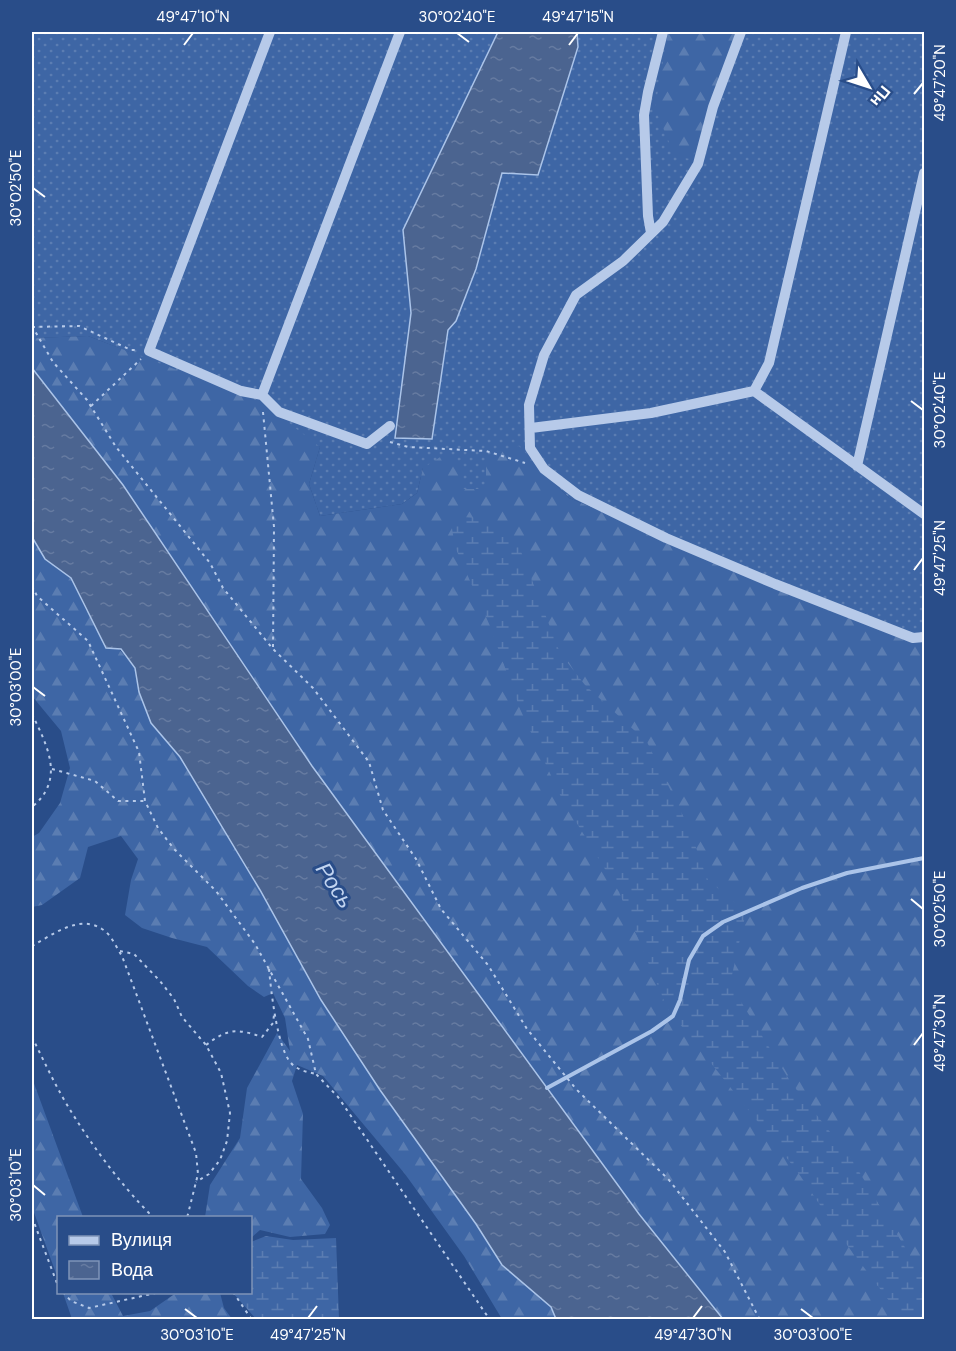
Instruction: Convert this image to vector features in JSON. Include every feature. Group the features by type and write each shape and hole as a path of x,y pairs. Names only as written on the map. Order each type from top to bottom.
{"street":[{"path":"270,32 149,351 241,391 262,395 279,412 367,444 390,426"},
{"path":"262,395 400,32"},
{"path":"651,233 648,216 644,116 663,32"},
{"path":"741,32 713,107 698,164 663,222 623,261 576,296 544,354 530,405 530,448 544,469 578,495 666,538 913,638 924,638"},
{"path":"754,392 769,363 846,32"},
{"path":"857,466 924,173"},
{"path":"531,428 651,413 754,392 924,514"}],"path":[{"path":"32,326 79,326 131,350 149,351"},
{"path":"32,326 53,362 91,406 116,447 210,563 223,588 273,649 313,688 369,762 382,810 416,859 441,909 488,965 527,1029 576,1089 669,1180 725,1252 760,1320"},
{"path":"91,406 149,351"},
{"path":"262,395 274,527 273,649"},
{"path":"375,438 408,447 486,451 544,469"},
{"path":"32,586 37,596 88,641 139,752 145,801 158,828 174,849 216,891 255,944 308,1040 316,1074 338,1097 490,1320"},
{"path":"32,714 41,733 52,769 50,784 40,800 32,807"},
{"path":"52,769 95,781 118,801 145,801"},
{"path":"32,946 76,924 91,924 103,929 118,950 196,1153 198,1174 188,1216"},
{"path":"118,950 134,954 160,981 174,999 182,1017 206,1045 221,1073 230,1113 227,1141 220,1160 209,1174 196,1182"},
{"path":"268,965 274,1013 282,1044 291,1064 304,1072 316,1074"},
{"path":"206,1045 220,1034 234,1031 262,1037 273,1023 274,1013"},
{"path":"32,1037 57,1087 80,1123 121,1182 152,1216"},
{"path":"32,1217 57,1283"},
{"path":"64,1294 71,1301 89,1308 155,1294"},
{"path":"234,1294 252,1320"}],"green space":[{"path":"32,32 924,32 924,642 569,498 519,447 487,489 461,489 423,468 417,493 402,504 320,516 309,484 320,447 129,352 88,336 32,338"},
{"path":"668,32 736,32 692,159 675,157 655,108"},
{"path":"88,336 263,403 320,447 309,484 320,516 402,504 417,493 423,468 445,454 464,469 461,489 486,489 486,456 519,446 569,498 924,642 924,1319 723,1319 639,1214 312,766 123,485 32,368 32,338"},
{"path":"450,516 489,519 517,541 560,653 585,685 647,742 688,826 708,880 746,912 730,984 790,1081 852,1160 912,1259 924,1270 924,1319 898,1319 893,1306 847,1245 797,1171 667,1008 619,892 562,799 520,709 490,626 455,547"},
{"path":"32,537 45,559 71,578 86,610 135,668 139,692 151,723 180,757 260,890 321,1000 380,1090 476,1224 502,1265 551,1307 556,1319 502,1319 464,1256 405,1174 323,1076 297,1065 292,1081 303,1114 301,1179 322,1208 330,1225 325,1234 290,1237 260,1230 252,1237 252,1216 205,1216 210,1185 240,1138 247,1088 277,1033 290,1051 285,1018 273,993 264,997 248,986 207,947 142,928 125,915 131,880 138,859 121,836 88,847 80,878 42,905 32,907 32,837 39,833 60,803 70,768 61,731 32,696"},
{"path":"32,1078 83,1216 57,1216 57,1276 32,1207"},
{"path":"266,1236 293,1240 336,1238 339,1319 256,1319 234,1294 252,1294 252,1242"},
{"path":"63,1294 112,1294 123,1316 150,1311 175,1294 220,1294 224,1308 232,1319 72,1319"}],"water":[{"path":"498,32 577,32 578,47 538,175 502,173 476,269 456,321 448,330 432,439 395,438 411,313 403,230"},
{"name":"Рось","path":"32,368 123,485 312,766 639,1214 723,1319 556,1319 551,1307 502,1265 476,1224 380,1090 321,1000 260,890 180,757 151,723 139,692 135,668 121,649 106,648 71,578 45,559 32,537"}],"waterway":[{"path":"547,1088 652,1031 673,1016 680,1000 689,960 703,936 723,922 802,888 847,873 924,858"}]}
